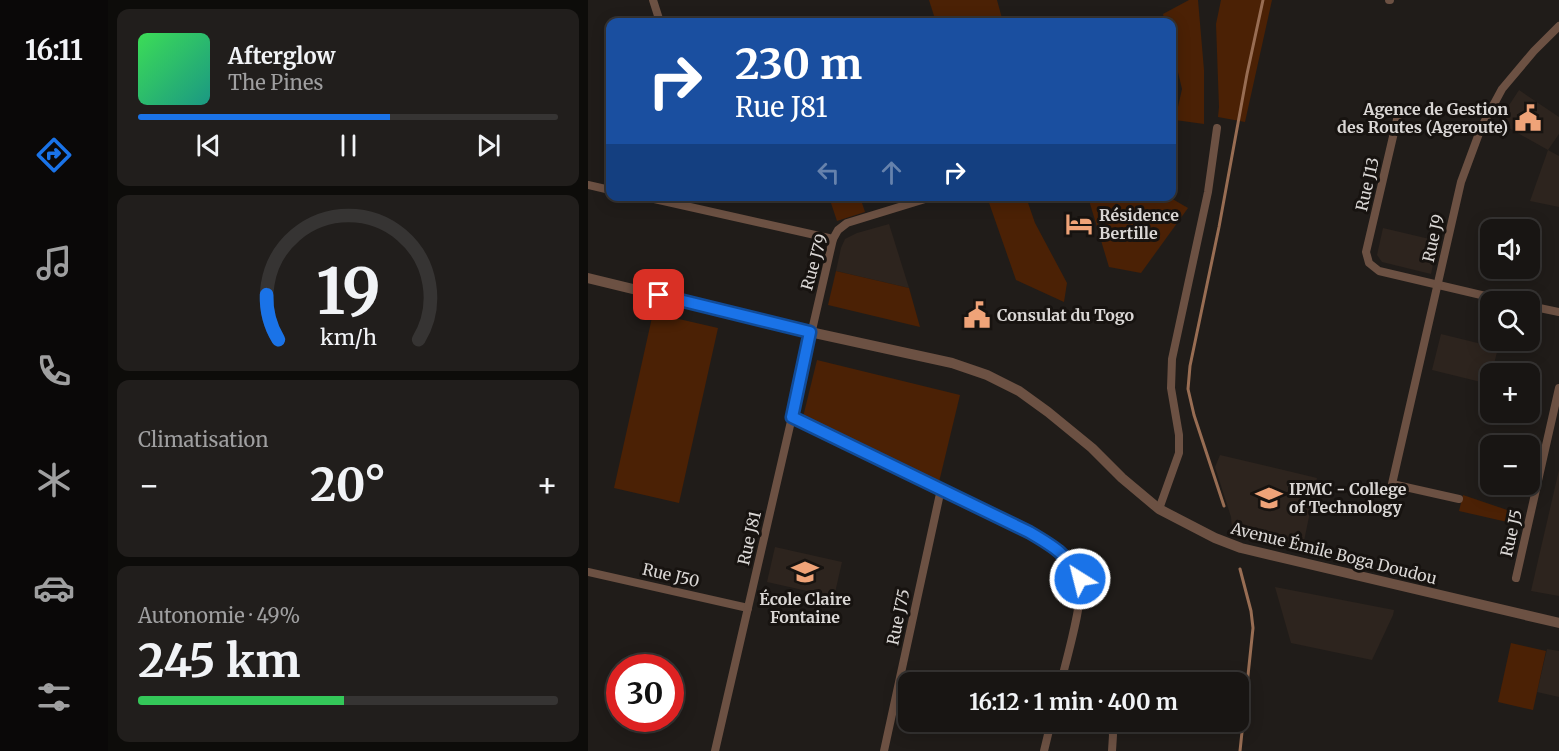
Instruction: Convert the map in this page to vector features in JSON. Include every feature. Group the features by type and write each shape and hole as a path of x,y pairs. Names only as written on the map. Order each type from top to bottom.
{"street":[{"path":"653,0 659,18"},
{"name":"Rue J9","path":"1459,499 1392,483 1461,182 1480,128 1502,89 1559,26"},
{"name":"Rue J13","path":"1399,111 1366,252 1369,263 1379,271 1438,285"},
{"path":"1159,509 1179,453 1179,435 1171,388 1172,359 1208,192 1216,128"},
{"path":"588,185 606,189"},
{"path":"663,201 833,239"},
{"name":"Rue J79","path":"810,332 833,239 838,230 847,223 919,201"},
{"name":"Avenue Émile Boga Doudou","path":"588,278 810,332 952,363 987,375 1019,391 1048,412 1092,448 1122,478 1159,509 1191,527 1241,548 1559,623"},
{"path":"1438,285 1480,295"},
{"path":"1540,308 1559,312"},
{"name":"Rue J81","path":"714,751 810,332"},
{"name":"Rue J5","path":"1516,578 1559,388"},
{"path":"792,417 1029,532 1056,548 1072,564 1080,579 1080,600 1064,672"},
{"name":"Rue J75","path":"884,751 941,489"},
{"name":"Rue J50","path":"588,572 748,608"},
{"path":"1044,751 1049,732"},
{"path":"1112,751 1113,732"}],"shaded area":[{"path":"929,0 997,0 1002,18 935,18"},
{"path":"1189,0 1198,0 1204,70 1204,124 1176,120 1182,89 1176,64 1176,18 1164,18 1163,14"},
{"path":"1221,0 1272,0 1245,122 1218,117 1216,24"},
{"path":"1519,90 1559,117 1559,134 1548,150 1498,122"},
{"path":"1548,150 1559,156 1559,207 1530,201"},
{"path":"830,201 861,201 865,212 837,221"},
{"path":"988,201 1027,201 1035,223 1067,283 1064,302 1016,280"},
{"path":"1089,201 1176,201 1188,208 1141,273 1109,267"},
{"path":"889,224 909,288 836,271 845,239 857,233"},
{"path":"1383,228 1438,241 1431,274 1382,262 1377,255"},
{"path":"836,271 909,288 920,327 828,305"},
{"path":"653,313 718,328 679,503 614,488"},
{"path":"1441,334 1480,344 1480,351 1497,351 1494,363 1480,363 1480,382 1432,370"},
{"path":"817,360 960,395 939,482 803,417"},
{"name":"IPMC - College of Technology","path":"1220,455 1317,478 1303,546 1232,528 1231,517 1215,467"},
{"path":"1559,470 1559,596 1531,591"},
{"path":"1463,495 1519,514 1516,524 1459,511"},
{"name":"École Claire Fontaine","path":"775,547 842,562 834,597 767,582"},
{"path":"1275,587 1394,610 1372,660 1291,643"},
{"path":"1511,643 1546,651 1533,710 1498,702"},
{"path":"1547,649 1559,651 1559,697 1537,692"}],"waterway":[{"path":"1224,506 1194,415 1188,389 1190,366 1263,0"},
{"path":"1240,569 1253,628 1240,751"}],"place":[{"name":"Agence de Gestion des Routes (Ageroute)","path":"1528,118"},
{"name":"Résidence Bertille","path":"1079,224"},
{"name":"Consulat du Togo","path":"977,315"},
{"name":"IPMC - College of Technology","path":"1269,498"},
{"name":"École Claire Fontaine","path":"805,572"}],"route":[{"path":"659,295 810,332 792,417 1029,532 1056,548 1072,564 1080,579"}]}
